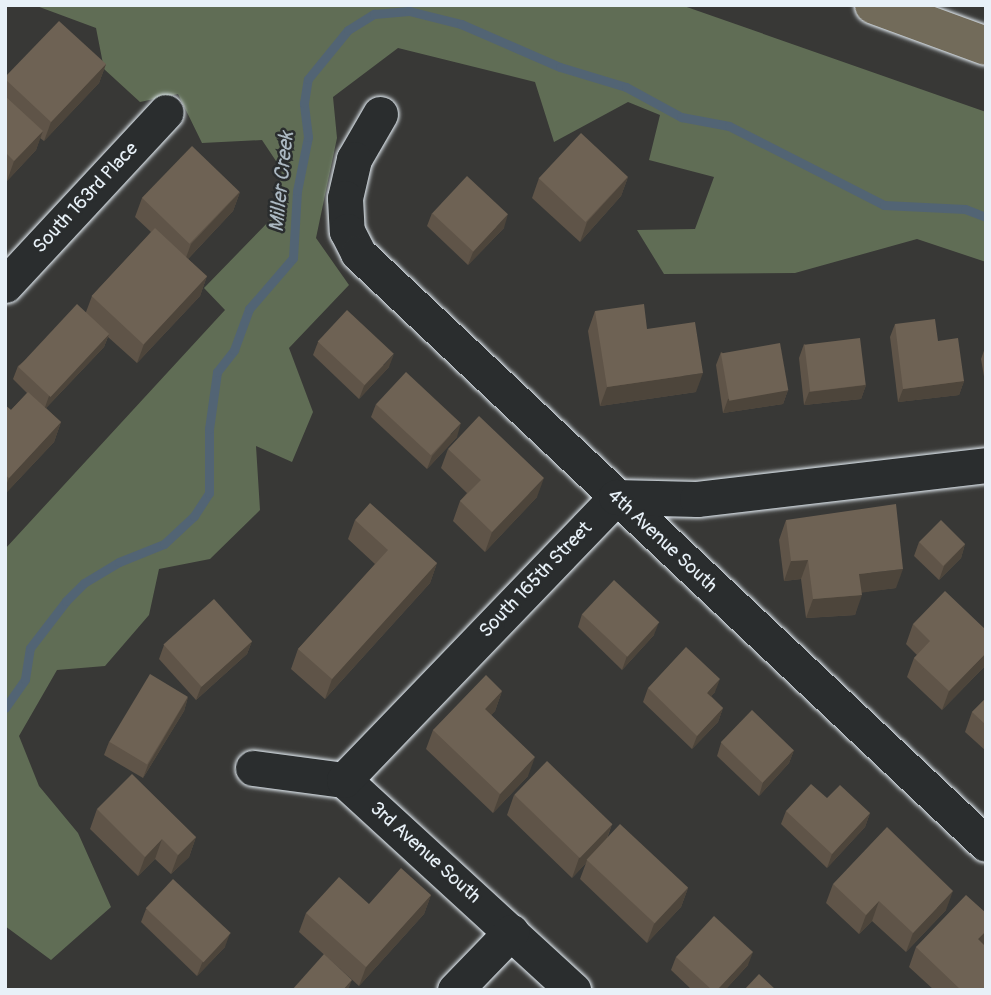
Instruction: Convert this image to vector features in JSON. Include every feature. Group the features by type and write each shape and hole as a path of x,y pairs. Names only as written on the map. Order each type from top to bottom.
{"highway":[{"path":"874,5 986,46"},
{"path":"950,5 986,21"}],"street":[{"name":"South 163rd Place","path":"5,285 166,112"},
{"name":"4th Avenue South","path":"380,114 354,159 345,198 347,231 358,253 986,844"},
{"path":"616,497 697,499 986,465"},
{"name":"South 165th Street","path":"344,780 616,497"},
{"path":"253,768 344,780"},
{"name":"3rd Avenue South","path":"344,780 573,990"},
{"path":"455,990 511,932"}],"green space":[{"path":"34,5 681,5 986,112 986,262 917,239 795,273 664,274 637,230 695,229 714,177 649,160 660,115 628,102 554,142 535,82 398,48 333,97 337,138 316,238 349,285 289,348 313,412 292,462 256,446 260,510 210,559 159,569 149,615 105,666 57,670 19,736 39,786 78,833 111,907 51,960 5,926 5,549 225,310 204,288 274,216 282,170 262,140 202,143 178,94 140,102 104,69 96,28"}],"building":[{"path":"59,21 106,64 51,122 5,77"},
{"path":"5,96 43,131 14,161 5,152"},
{"path":"581,133 628,177 586,222 539,178"},
{"path":"192,146 239,192 189,244 142,198"},
{"path":"467,176 508,214 473,251 432,213"},
{"path":"155,228 207,276 144,344 92,296"},
{"path":"77,304 109,334 51,397 18,367"},
{"path":"644,304 647,329 695,322 703,373 607,387 595,311"},
{"path":"347,310 394,354 364,385 318,341"},
{"path":"935,319 938,341 958,338 964,381 903,389 895,324"},
{"path":"860,338 866,385 810,391 804,345"},
{"path":"780,343 788,390 729,401 721,353"},
{"path":"406,372 461,423 431,455 376,404"},
{"path":"28,392 61,422 9,478 5,475 5,405 11,410"},
{"path":"479,416 544,478 492,532 460,501 481,480 448,449"},
{"path":"370,503 437,563 332,679 298,649 388,550 355,520"},
{"path":"896,504 903,569 859,574 862,595 813,599 808,560 791,561 786,520"},
{"path":"941,520 965,544 943,566 919,542"},
{"path":"614,580 659,622 627,657 582,614"},
{"path":"945,591 986,630 986,653 949,691 914,658 930,641 913,624"},
{"path":"214,599 252,641 202,687 163,645"},
{"path":"686,647 720,679 707,693 723,708 697,736 648,688"},
{"path":"150,674 188,697 147,764 109,742"},
{"path":"486,675 502,691 485,709 535,757 500,794 433,730"},
{"path":"986,698 986,725 972,712"},
{"path":"752,710 794,750 762,783 721,742"},
{"path":"547,761 612,824 580,858 514,795"},
{"path":"132,774 196,837 178,855 162,839 145,857 97,809"},
{"path":"811,784 827,798 840,785 870,813 832,854 786,811"},
{"path":"620,824 688,887 655,923 587,860"},
{"path":"887,827 953,891 913,933 879,901 866,915 833,884"},
{"path":"401,868 431,895 366,967 306,913 339,877 369,904"},
{"path":"173,879 231,933 203,962 146,908"},
{"path":"966,895 986,913 986,931 978,939 986,947 985,990 961,990 916,947"},
{"path":"714,916 753,952 717,990 712,990 676,957"},
{"path":"324,954 352,980 343,990 292,990"},
{"path":"759,974 776,990 744,990"}],"waterway":[{"name":"Miller Creek","path":"5,708 25,679 30,648 66,601 84,583 119,562 164,544 194,516 209,493 209,429 217,372 234,350 249,309 293,258 297,191 308,137 304,103 308,79 348,30 374,14 409,11 461,24 560,67 626,87 681,117 729,126 884,205 965,209 986,217"}]}
